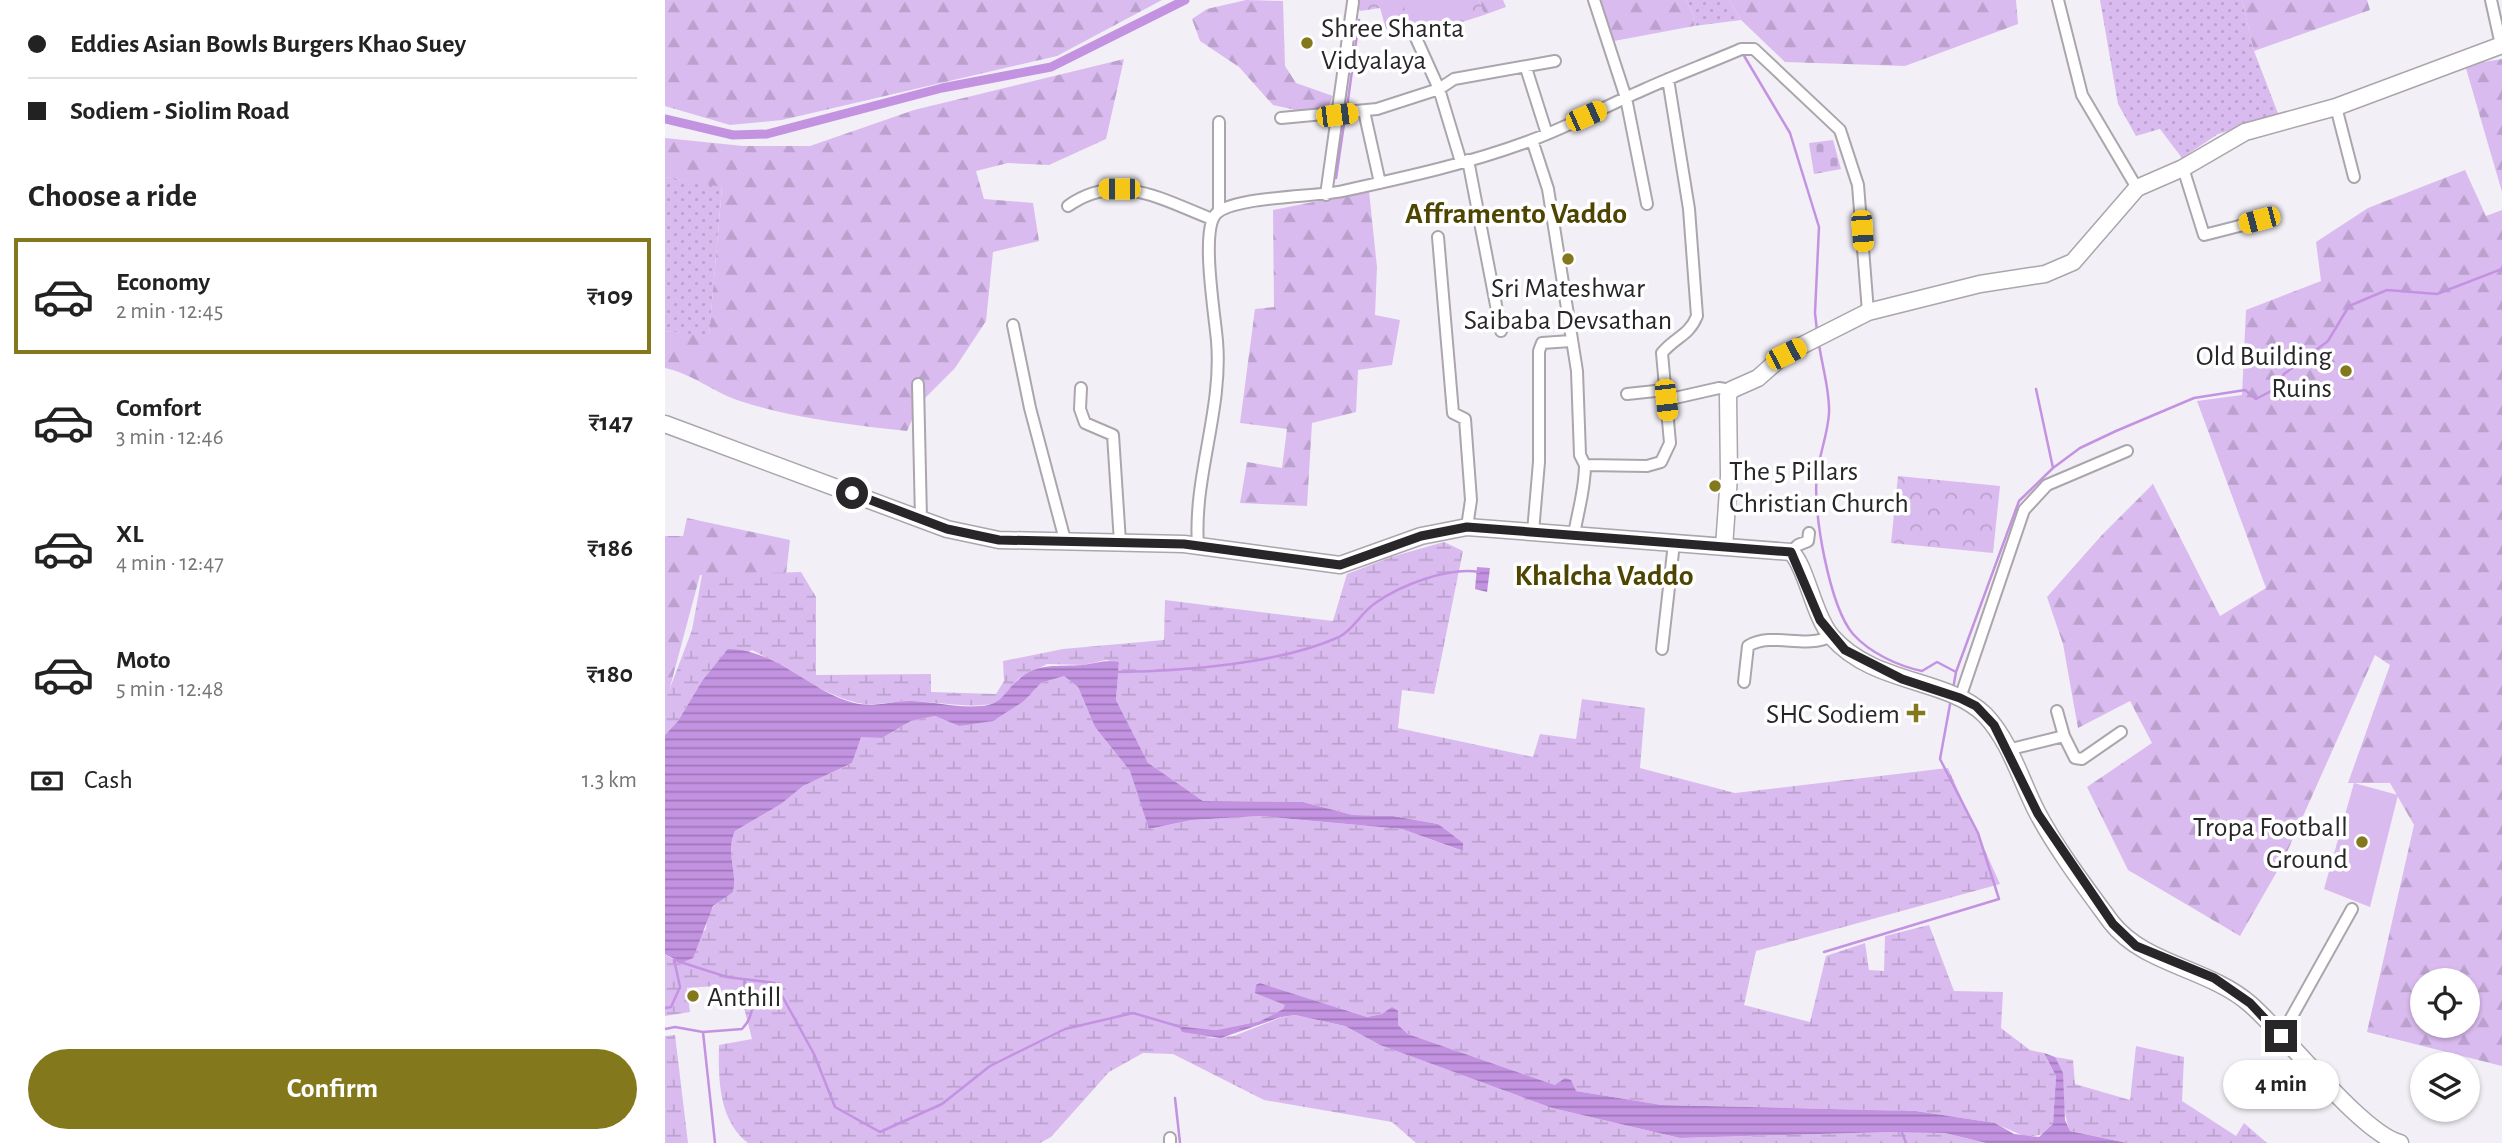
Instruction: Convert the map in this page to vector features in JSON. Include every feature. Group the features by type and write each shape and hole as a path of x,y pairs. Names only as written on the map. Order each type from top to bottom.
{"main road":[{"path":"1724,547 1731,390 1758,379 1786,354 1868,312 1980,284 2045,274 2073,262 2137,188 2183,168 2245,132 2336,107 2502,45"},
{"path":"665,424 947,529 999,540 1198,546 1340,565 1421,536 1467,527 1791,552 1820,620 1831,636 1862,661 1976,706 1994,725 2038,814 2113,924 2136,946 2214,978 2250,1003 2391,1142"}],"street":[{"path":"1594,0 1626,98 1647,204"},
{"path":"2058,0 2082,94 2137,188"},
{"path":"2491,0 2502,45"},
{"path":"1326,195 1353,2"},
{"path":"1416,38 1432,81 1439,89 1465,161 1501,331"},
{"path":"1068,206 1084,194 1103,189 1134,189 1216,215 1244,202 1326,195 1380,183 1532,140 1668,79 1741,49 1753,49 1830,118 1839,130 1858,185 1868,312"},
{"path":"1281,118 1364,111 1439,89 1454,79 1555,61"},
{"path":"1526,68 1547,134"},
{"path":"1585,465 1647,466 1661,463 1670,443 1662,353 1670,342 1691,331 1697,316 1689,209 1668,79"},
{"path":"2336,107 2354,177"},
{"path":"1364,111 1380,183"},
{"path":"1198,546 1195,513 1209,442 1217,343 1210,263 1216,215 1219,122"},
{"path":"1532,140 1548,189 1580,400 1580,455 1585,465 1585,490 1580,497 1574,535"},
{"path":"2183,168 2204,235 2259,220"},
{"path":"1438,237 1453,413 1465,419 1471,500 1467,527"},
{"path":"1013,325 1030,408 1065,540"},
{"path":"1533,532 1539,449 1539,351 1542,343 1571,341"},
{"path":"918,384 921,519"},
{"path":"1081,388 1080,409 1085,423 1113,435 1120,542"},
{"path":"1627,394 1665,395 1719,388 1731,390"},
{"path":"1954,696 2024,510 2047,485 2127,452"},
{"path":"1791,552 1808,541 1809,533"},
{"path":"1662,649 1674,543"},
{"path":"1744,682 1748,646 1758,640 1819,642 1831,636"},
{"path":"2057,711 2064,736 2075,758 2083,759 2120,732"},
{"path":"2007,750 2064,736"},
{"path":"2281,1036 2352,909"}],"green space":[{"path":"665,0 1162,0 1057,56 782,120 730,125 665,106"},
{"path":"1246,0 1283,1 1285,66 1296,83 1333,96 1329,106 1300,111 1273,105 1239,67 1200,41 1192,19 1207,9"},
{"path":"1352,0 1479,0 1484,15 1412,38 1406,22 1386,29 1380,8 1360,11"},
{"path":"1401,0 1467,0 1471,10 1414,32"},
{"path":"1479,0 1503,0 1506,7 1484,15"},
{"path":"1600,0 1686,0 1693,14 1694,26 1614,41"},
{"path":"1686,0 1729,0 1741,20 1694,26 1693,14"},
{"path":"1729,0 2016,0 2018,24 1905,66 1785,62 1741,20"},
{"path":"2100,0 2242,0 2254,51 2279,116 2218,134 2182,158 2160,129 2136,136 2118,104"},
{"path":"2242,0 2367,0 2370,10 2254,51"},
{"path":"1124,59 1106,139 1049,165 1008,163 976,171 984,199 1033,203 1039,241 993,252 986,321 955,368 919,404 907,431 822,420 760,407 730,397 685,374 665,368 665,331 709,336 722,187 665,177 665,138 743,146 810,146 914,110"},
{"path":"2502,59 2502,192 2465,65"},
{"path":"1833,140 1841,169 1814,174 1809,143"},
{"path":"2465,170 2486,216 2502,210 2502,1066 2480,1060 2480,1052 2446,1052 2367,1032 2414,825 2390,783 2348,783 2390,665 2375,655 2283,861 2240,936 2128,870 2087,787 2152,743 2130,701 2078,728 2063,644 2047,597 2101,536 2153,484 2220,616 2266,588 2197,401 2242,395 2246,310 2321,281 2316,242 2368,208"},
{"path":"665,177 722,186 709,337 665,331"},
{"path":"1369,191 1377,267 1375,315 1400,320 1392,365 1358,370 1356,412 1312,423 1307,506 1240,503 1247,462 1282,468 1287,429 1240,423 1255,309 1274,307 1273,210"},
{"path":"1898,476 2000,486 1993,553 1891,543"},
{"path":"687,518 790,540 785,583 700,575 665,706 665,536 683,536"},
{"path":"1444,542 1463,551 1434,694 1402,690 1398,728 1533,757 1540,734 1576,739 1582,699 1645,708 1640,768 1735,793 1948,768 2000,884 1756,951 1744,1005 1810,1022 1826,956 1865,943 1869,970 1884,971 1885,936 1929,925 1954,991 2003,992 2001,1028 2030,1050 2044,1053 2056,1076 2053,1124 2045,1134 2026,1137 1994,1123 1916,1111 1662,1105 1576,1091 1561,1083 1555,1085 1408,1034 1398,1025 1398,1011 1367,1017 1260,983 1286,1006 1255,1025 1207,1038 1234,1036 1282,1017 1295,1015 1345,1026 1380,1045 1552,1108 1680,1138 1888,1132 1945,1133 1986,1143 1416,1143 1392,1122 1264,1100 1173,1054 1143,1053 1109,1072 1051,1137 1040,1143 748,1143 738,1134 722,1098 719,1045 752,1039 742,1000 721,1004 715,986 687,988 690,1012 665,1016 665,954 674,960 706,929 713,906 733,892 731,847 735,831 781,804 803,786 852,763 860,736 882,738 911,721 935,716 959,726 1024,701 1041,683 1064,676 1078,687 1095,727 1130,771 1150,829 1192,820 1260,816 1402,829 1462,851 1438,824 1393,816 1353,815 1303,802 1203,801 1148,764 1116,700 1119,663 1106,660 1083,665 1047,664 1018,679 999,703 966,705 905,701 871,704 844,699 752,650 702,681 678,721 665,735 665,701 692,630 702,575 801,572 816,597 816,675 931,674 931,692 996,694 1004,681 1003,661 1063,649 1164,640 1165,600 1333,621 1347,574 1391,557"},
{"name":"Tropa Football Ground","path":"2354,783 2398,795 2370,907 2324,889"},
{"path":"675,1035 688,1143 665,1143 665,1036"},
{"path":"2136,1046 2184,1057 2182,1101 2236,1136 2244,1123 2267,1143 2127,1143 2070,1131 2055,1057 2073,1060 2075,1084 2130,1100"}],"shaded area":[{"path":"1477,567 1490,568 1487,592 1475,589"},
{"path":"728,649 747,651 764,657 842,699 865,705 906,701 963,706 988,705 998,700 1018,680 1033,670 1049,666 1119,662 1116,700 1148,763 1203,801 1303,802 1353,815 1393,816 1438,824 1463,843 1463,851 1402,829 1260,816 1192,820 1149,829 1130,771 1095,727 1078,687 1064,676 1041,683 1024,701 993,721 959,726 935,716 911,721 882,738 861,737 852,763 803,786 781,804 735,831 731,847 733,892 713,906 693,958 681,963 665,954 665,735 678,721 702,681"},
{"path":"1260,983 1367,1017 1382,1014 1392,1007 1398,1011 1398,1025 1408,1034 1555,1085 1565,1078 1571,1080 1576,1091 1662,1105 1916,1111 1995,1123 2014,1134 2039,1137 2053,1124 2056,1076 2044,1053 2055,1057 2063,1073 2065,1120 2070,1131 2127,1143 1986,1143 1945,1133 1888,1132 1680,1138 1552,1108 1380,1045 1345,1026 1295,1015 1281,1017 1221,1038 1182,1032 1179,1026 1233,1030 1283,1009 1285,1005 1255,993 1256,985"}],"waterway":[{"path":"665,119 733,135 767,134 942,88 1051,67 1185,0"},
{"path":"1347,107 1359,20"},
{"path":"1743,54 1790,133 1819,227 1815,313 1817,331"},
{"path":"1336,178 1345,117"},
{"path":"1953,689 1956,672 2019,501 2053,468 2080,448 2194,398 2245,390 2256,399 2275,389 2284,374 2328,341 2349,306 2387,290 2437,294 2502,269"},
{"path":"1819,344 1829,413 1817,475 1817,511 1825,558 1837,603 1853,634 1876,653 1903,666 1922,671 1937,662 1956,672"},
{"path":"2036,389 2053,468"},
{"path":"1118,672 1201,668 1288,654 1339,637 1374,604 1410,584 1453,572 1479,572"},
{"path":"1824,952 1999,899 1978,833 1940,759 1951,699"},
{"path":"665,1008 671,1007 680,987 674,959"},
{"path":"674,960 727,977 775,983 814,1054 835,1107 880,1132 942,1104 990,1066 1065,1029 1133,1013 1181,1027"},
{"path":"703,1032 742,1029 747,1023 752,1005 744,980"},
{"path":"1214,1032 1259,1023"},
{"path":"665,1029 675,1027 703,1032 715,1143"},
{"path":"1175,1098 1180,1143"},
{"path":"1901,1130 1906,1143"}],"place":[{"name":"Shree Shanta Vidyalaya","path":"1307,43"},
{"name":"Sri Mateshwar Saibaba Devsathan","path":"1568,259"},
{"name":"Old Building Ruins","path":"2346,371"},
{"name":"The 5 Pillars Christian Church","path":"1715,486"},
{"name":"SHC Sodiem","path":"1916,713"},
{"name":"Tropa Football Ground","path":"2362,842"},
{"name":"Anthill","path":"693,996"}],"district":[{"name":"Afframento Vaddo","path":"1516,213"},
{"name":"Khalcha Vaddo","path":"1604,575"}],"route":[{"path":"852,493 947,529 999,540 1184,544 1237,549 1340,565 1421,536 1467,527 1791,552 1795,555 1820,620 1845,650 1902,679 1976,706 1994,725 2038,814 2113,924 2136,946 2214,978 2250,1003 2281,1036"}]}
